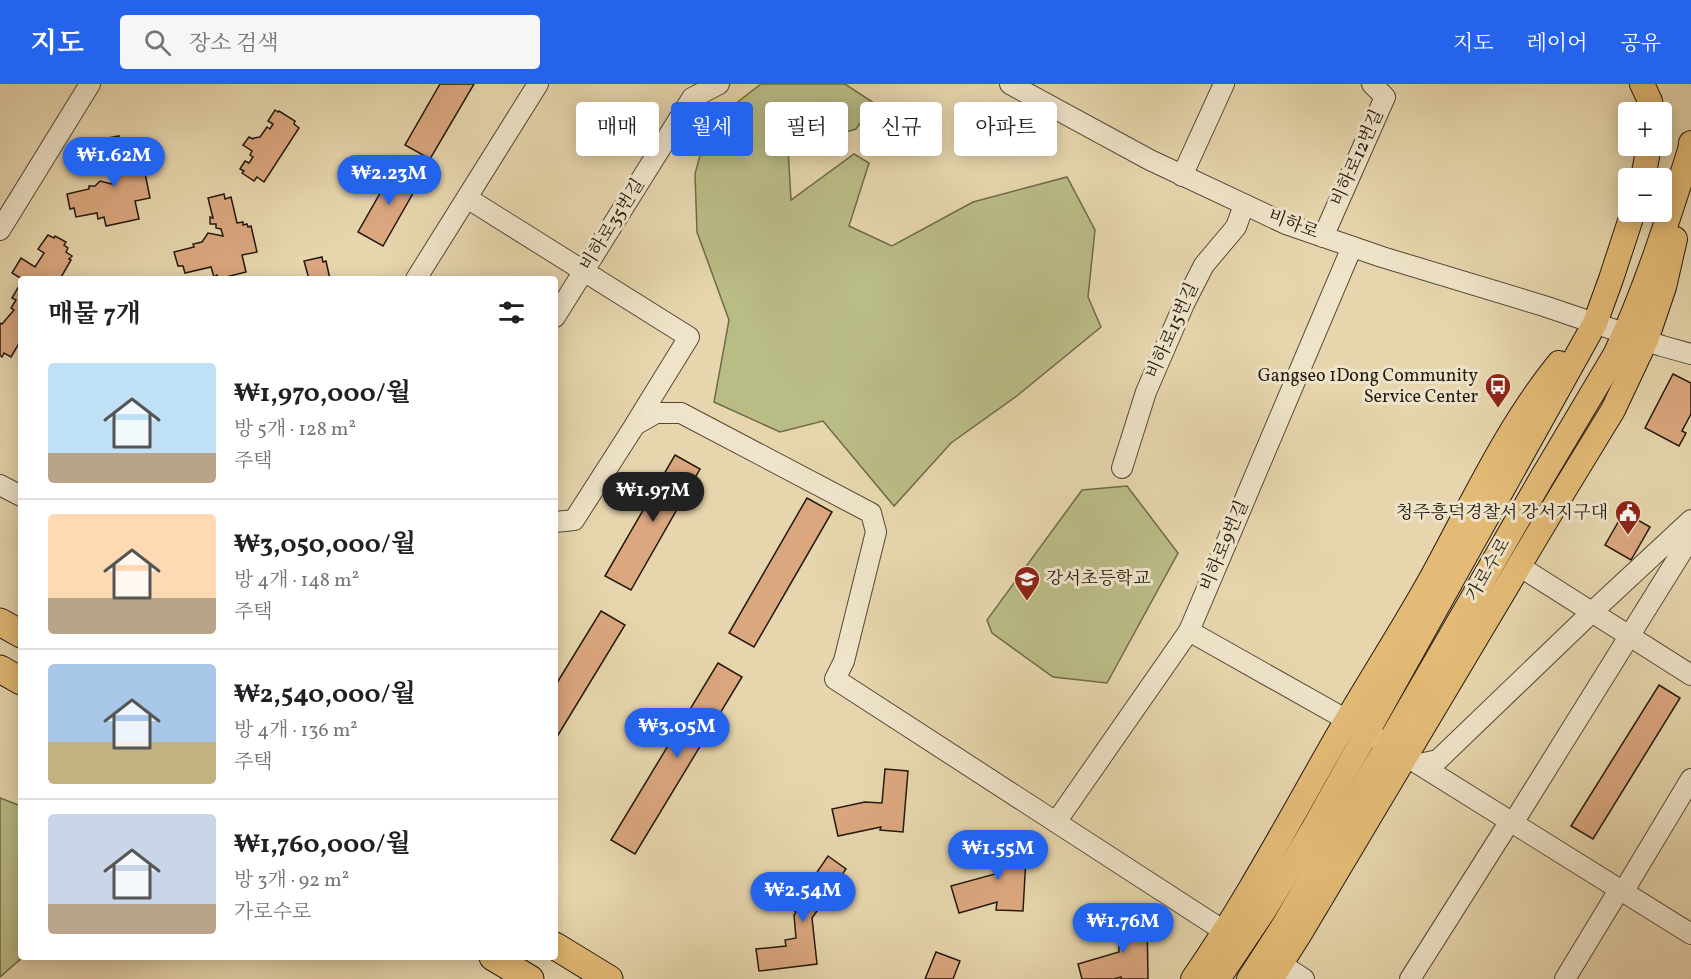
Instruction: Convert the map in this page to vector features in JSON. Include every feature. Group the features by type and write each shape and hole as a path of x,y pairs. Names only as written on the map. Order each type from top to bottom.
{"highway":[{"path":"0,622 18,632"},
{"path":"0,669 18,679"},
{"path":"558,948 609,979"},
{"path":"498,960 530,979"}],"main road":[{"path":"1655,102 1656,85"},
{"path":"1276,971 1613,410 1635,337 1664,287 1691,148"},
{"name":"가로수로","path":"1249,979 1284,925 1404,755 1540,481 1615,355 1635,337 1691,148"},
{"name":"가로수로","path":"1218,979 1263,912 1306,841 1594,323 1630,222"},
{"path":"1636,222 1641,231 1649,234 1665,231"},
{"name":"가로수로","path":"1192,979 1257,878 1431,579 1516,421 1544,382 1594,323"}],"street":[{"path":"0,230 90,84"},
{"path":"418,276 538,84"},
{"name":"비하로35번길","path":"558,312 693,91 719,84"},
{"name":"비하로","path":"1010,84 1150,160 1286,224 1691,354"},
{"path":"1182,176 1224,84"},
{"name":"비하로12번길","path":"1323,237 1383,88"},
{"path":"467,198 689,338 574,520 558,522"},
{"name":"비하로15번길","path":"1122,468 1146,392 1184,304 1204,265 1236,227 1244,205"},
{"name":"비하로9번길","path":"1056,822 1190,631 1352,247"},
{"path":"635,425 656,413 681,413 871,513 876,532 844,662 835,679 1224,931"},
{"path":"0,485 18,494"},
{"path":"1404,755 1438,760 1691,520"},
{"path":"1410,979 1691,537"},
{"path":"1519,566 1691,675"},
{"path":"1190,631 1347,720"},
{"path":"1367,732 1691,934"},
{"path":"1565,979 1691,779"},
{"path":"1276,971 1304,979"}],"green space":[{"path":"761,84 845,84 872,102 860,102 860,123 856,129 848,131 848,102 765,102 765,156 788,156 791,200 854,154 869,163 849,226 892,246 973,202 1067,177 1095,230 1088,297 1101,327 1018,395 951,443 894,506 823,421 780,432 714,402 729,320 697,232 695,174 700,156 753,156 753,102 738,102"},
{"path":"1127,486 1178,553 1107,683 1053,677 992,633 987,620 1082,490"},
{"path":"0,798 18,805 20,960 0,977"}],"building":[{"path":"440,84 474,84 430,159 405,145"},
{"path":"275,110 295,121 294,124 299,128 264,182 257,177 254,181 240,169 245,161 249,163 253,157 250,155 252,151 243,145 249,137 253,139 260,137 267,127 270,129 273,124 268,121"},
{"path":"119,136 119,139 126,138 132,166 144,168 150,198 135,201 139,219 106,226 104,217 98,219 97,213 76,217 74,208 70,209 67,194 89,189 89,186 95,186 100,181 112,184 112,177 117,177 116,172 114,173 114,170 110,172 110,169 105,170 104,160 106,161 102,139"},
{"path":"395,167 420,181 383,246 358,232"},
{"path":"224,194 225,199 231,197 237,223 243,222 243,225 251,226 257,252 242,255 246,272 230,276 214,276 211,267 185,273 183,266 178,266 174,252 194,247 193,244 202,242 208,233 223,236 221,229 216,228 216,224 210,224 210,217 213,218 208,198"},
{"path":"48,235 66,242 64,245 68,248 66,252 72,256 62,276 18,277 12,273 21,258 35,267 44,253 38,249"},
{"path":"322,257 323,262 326,261 329,276 308,276 304,261"},
{"path":"18,288 18,345 11,357 4,353 2,357 0,355 0,323 2,324 14,310 11,308 16,300 12,298"},
{"path":"1673,374 1691,383 1691,414 1682,431 1686,433 1679,446 1645,428"},
{"path":"675,455 700,469 631,590 605,576"},
{"path":"807,498 832,512 754,647 729,633"},
{"name":"청주흥덕경찰서 강서지구대","path":"1624,512 1650,527 1631,560 1605,545"},
{"path":"601,611 625,625 558,735 558,681"},
{"path":"718,663 742,677 635,854 611,840"},
{"path":"1659,685 1680,698 1593,839 1571,826"},
{"path":"885,769 908,771 903,832 880,830 881,827 838,836 832,809 865,802 882,803"},
{"path":"997,839 1027,840 1023,911 996,910 997,902 959,913 951,886 995,874"},
{"path":"828,856 846,869 812,918 817,964 759,971 756,949 786,946 785,940 796,938 794,915 796,912 792,909"},
{"path":"1147,916 1148,979 1121,979 1121,977 1082,979 1078,964 1119,952 1118,917"},
{"path":"936,952 960,961 953,979 925,979"}],"place":[{"name":"Gangseo 1Dong Community Service Center","path":"1498,409"},
{"name":"청주흥덕경찰서 강서지구대","path":"1628,536"},
{"name":"강서초등학교","path":"1027,602"}]}
